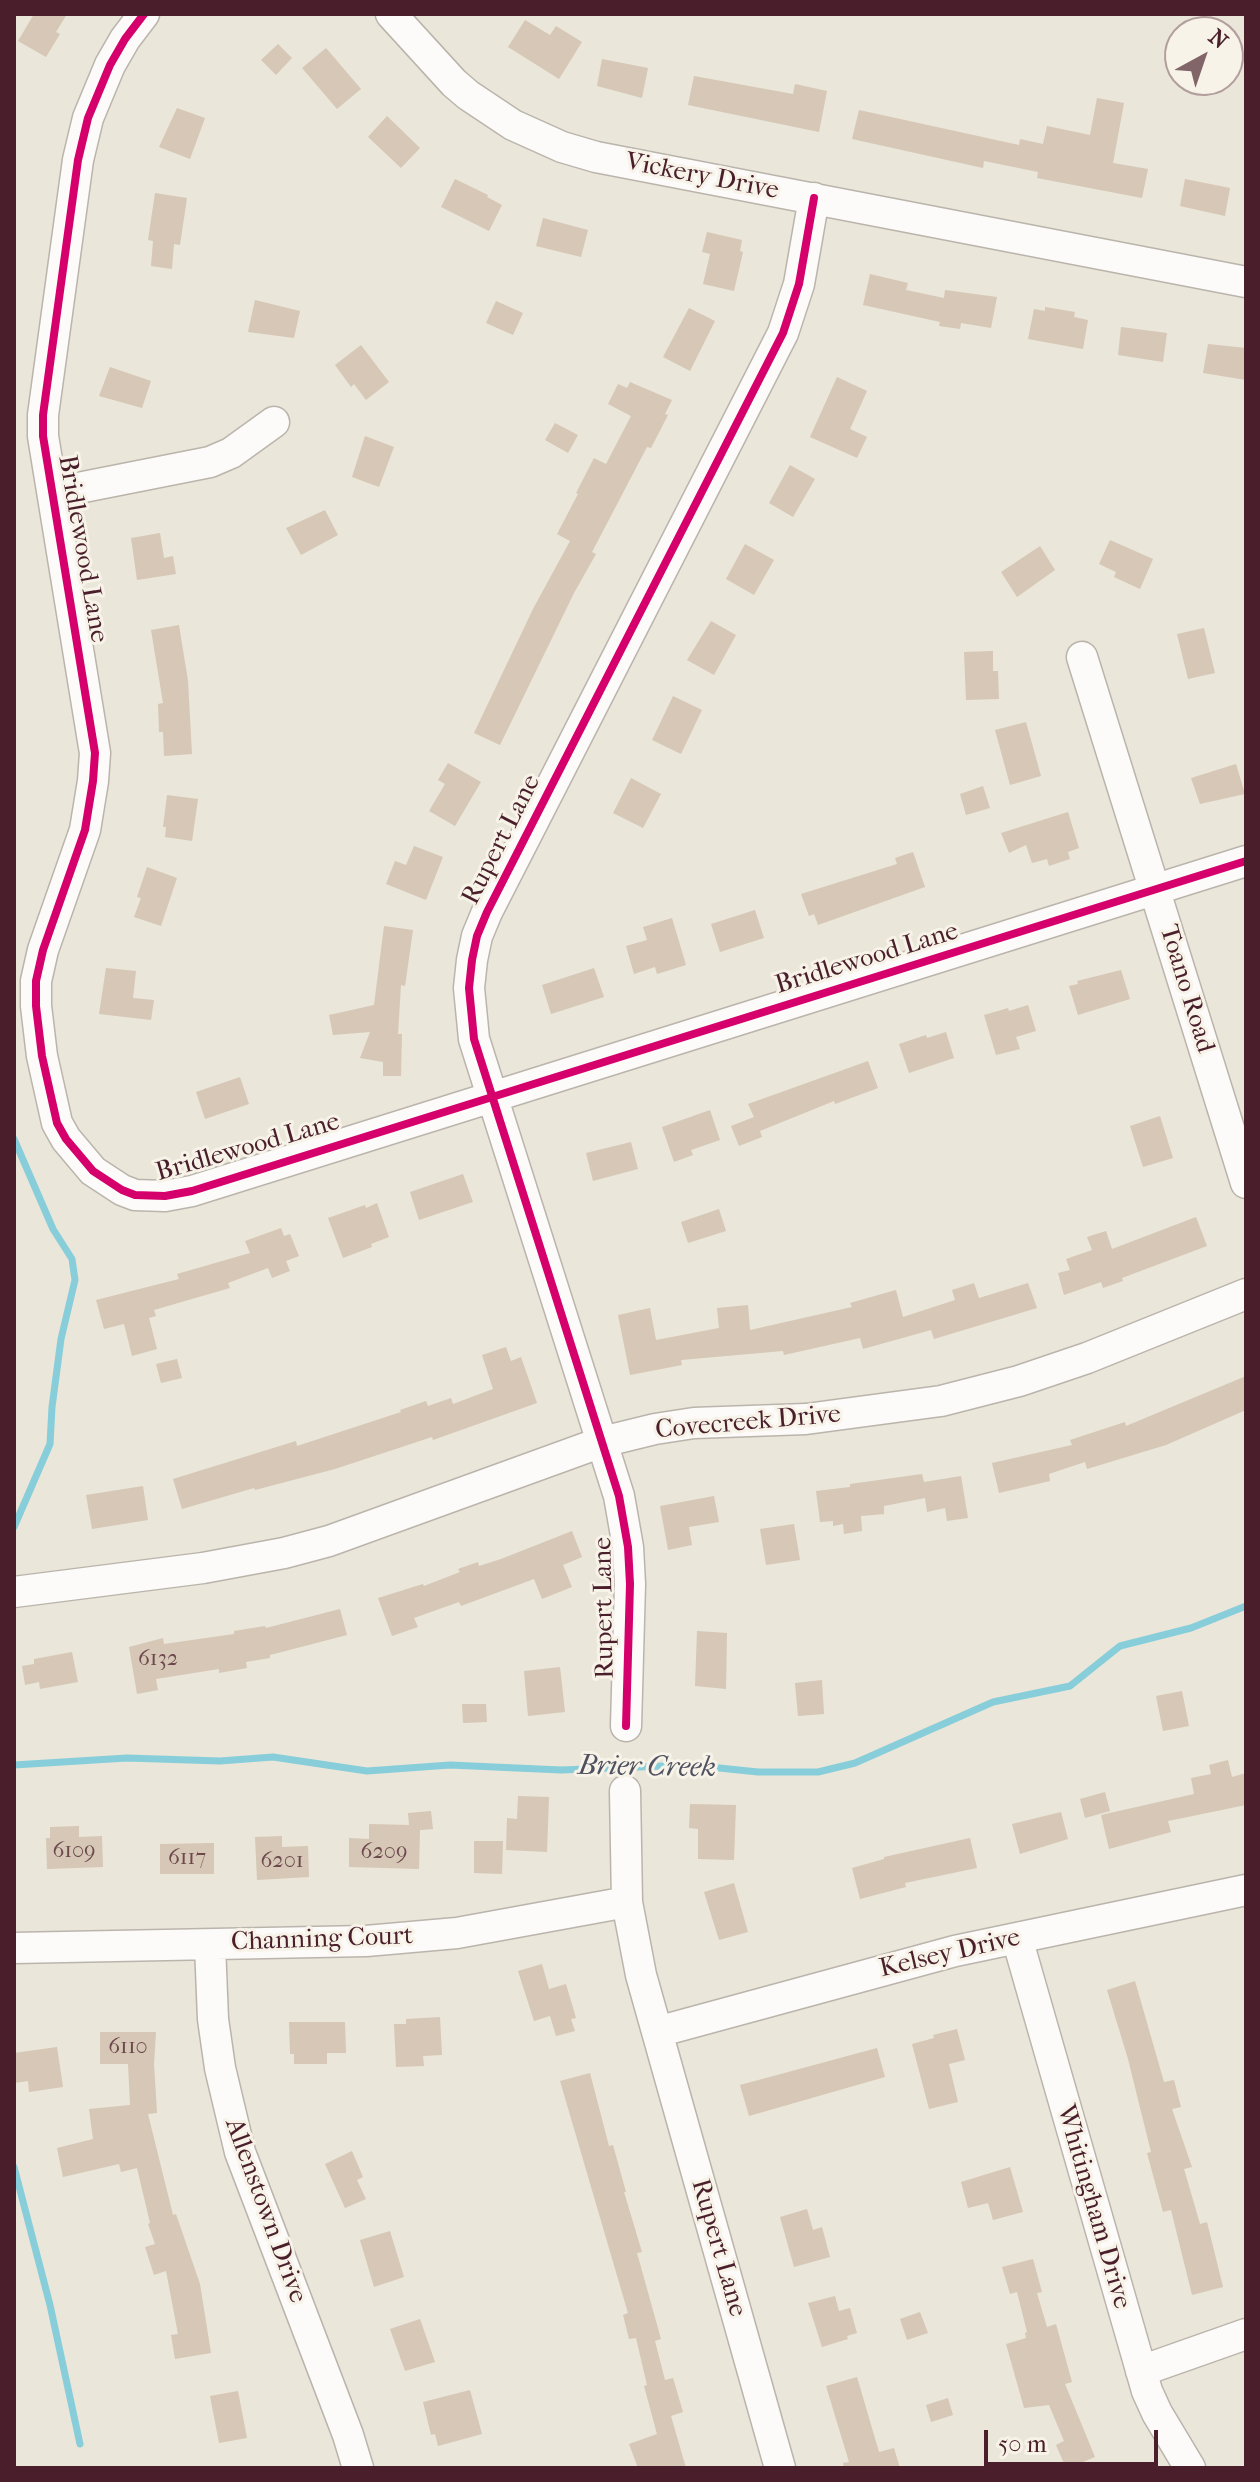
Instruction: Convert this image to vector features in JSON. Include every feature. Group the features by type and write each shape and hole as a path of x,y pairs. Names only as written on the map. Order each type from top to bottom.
{"street":[{"name":"Bridlewood Lane","path":"144,14 125,39 98,90 78,160 45,387 43,436 95,753 85,830 43,950 36,981 37,1018 50,1099 66,1139 93,1171 135,1195 165,1196 192,1191 1246,861"},
{"name":"Vickery Drive","path":"391,14 461,89 536,138 596,157 1246,282"},
{"name":"Rupert Lane","path":"626,1726 630,1584 628,1547 619,1496 474,1039 469,988 477,936 487,912 783,333 799,284 814,198"},
{"path":"53,493 210,462 231,453 274,422"},
{"name":"Toano Road","path":"1082,657 1246,1183"},
{"name":"Covecreek Drive","path":"14,1592 203,1568 284,1553 329,1541 602,1442 655,1429 694,1423 806,1419 941,1401 1019,1381 1087,1358 1246,1294"},
{"name":"Rupert Lane","path":"625,1791 627,1902 641,1975 780,2468"},
{"name":"Kelsey Drive","path":"657,2032 835,1981 1017,1938 1246,1890"},
{"name":"Channing Court","path":"14,1948 366,1941 457,1933 627,1902"},
{"name":"Whitingham Drive","path":"1017,1938 1141,2371 1157,2413 1190,2468"},
{"name":"Allenstown Drive","path":"210,1945 213,2019 220,2068 240,2152 358,2468"},
{"path":"1141,2371 1246,2334"}],"building":[{"path":"34,14 67,14 56,32 60,34 46,57 18,41"},
{"path":"525,20 550,35 556,26 582,42 559,79 508,47"},
{"path":"278,44 292,58 276,75 261,60"},
{"path":"326,48 361,89 337,109 302,68"},
{"path":"602,59 648,68 642,98 597,86"},
{"path":"694,76 793,94 795,84 827,91 819,132 688,105"},
{"path":"1097,98 1124,103 1113,163 1148,169 1142,198 1037,178 1038,172 984,161 983,168 852,139 859,110 1019,145 1020,139 1043,144 1047,126 1090,135"},
{"path":"177,108 205,118 190,159 159,147"},
{"path":"387,116 420,148 401,168 368,137"},
{"path":"455,179 502,205 489,231 441,207"},
{"path":"1185,179 1230,188 1225,216 1180,206"},
{"path":"155,193 187,198 180,245 174,244 172,269 151,266 153,241 148,240"},
{"path":"543,218 588,230 581,257 536,246"},
{"path":"707,232 742,240 740,251 743,252 734,291 703,284 710,254 702,252"},
{"path":"870,274 908,283 906,290 944,298 945,290 997,297 991,328 961,323 960,329 939,326 940,322 863,305"},
{"path":"255,300 300,311 294,338 248,332"},
{"path":"496,301 523,313 513,335 486,323"},
{"path":"1045,307 1075,312 1074,317 1088,320 1083,349 1028,339 1034,309 1045,311"},
{"path":"689,308 715,321 690,371 663,357"},
{"path":"1121,327 1167,333 1163,362 1118,355"},
{"path":"1208,344 1246,348 1246,380 1203,373"},
{"path":"361,345 389,382 366,400 354,384 351,387 335,365"},
{"path":"110,367 151,381 142,408 99,396"},
{"path":"837,377 867,391 850,429 867,437 857,458 810,437"},
{"path":"630,382 672,400 665,414 668,415 651,448 647,447 592,552 596,554 500,745 474,733 533,609 570,541 557,534 576,493 594,458 606,464 631,416 608,404 618,384 627,388"},
{"path":"555,423 578,435 568,453 545,440"},
{"path":"365,436 394,447 379,487 352,477"},
{"path":"790,465 815,479 793,517 769,503"},
{"path":"325,510 338,535 301,555 286,528"},
{"path":"160,533 164,558 173,556 176,574 137,580 131,538"},
{"path":"1110,540 1153,559 1140,589 1114,577 1116,572 1099,564"},
{"path":"745,544 774,560 754,595 726,579"},
{"path":"1040,546 1055,570 1017,597 1001,572"},
{"path":"711,621 736,635 714,675 687,660"},
{"path":"179,625 188,681 192,754 164,756 158,704 163,703 151,630"},
{"path":"1204,628 1215,673 1188,679 1177,634"},
{"path":"993,651 993,671 998,671 999,699 966,700 964,652"},
{"path":"673,696 702,710 681,754 652,740"},
{"path":"1026,722 1041,776 1010,785 995,730"},
{"path":"448,763 481,782 455,826 429,811 445,784 438,780"},
{"path":"1236,764 1245,794 1200,804 1191,778"},
{"path":"631,778 661,794 643,828 613,813"},
{"path":"983,786 990,808 966,815 960,794"},
{"path":"167,795 198,799 192,841 165,837 166,827 163,827"},
{"path":"1068,812 1079,848 1068,852 1070,859 1049,866 1047,859 1032,863 1026,845 1009,853 1001,833"},
{"path":"414,846 443,857 426,900 386,884 395,861 406,865"},
{"path":"913,852 925,887 818,925 814,914 809,916 801,894 897,864 895,858"},
{"path":"147,867 177,878 161,926 134,917"},
{"path":"755,910 764,938 720,952 711,924"},
{"path":"672,918 686,965 657,974 655,967 634,974 626,946 647,940 643,927"},
{"path":"384,926 413,930 405,986 401,985 398,1034 402,1034 401,1076 383,1076 383,1062 360,1058 370,1032 333,1035 329,1015 374,1005"},
{"path":"106,968 136,971 133,998 154,1000 151,1020 99,1014"},
{"path":"594,968 604,997 551,1014 542,985"},
{"path":"1121,970 1130,999 1078,1015 1069,986 1078,984 1077,981"},
{"path":"1028,1005 1036,1031 1016,1037 1020,1049 996,1055 984,1015"},
{"path":"946,1032 954,1058 909,1073 899,1044"},
{"path":"868,1061 878,1088 835,1104 834,1101 760,1131 762,1137 739,1146 731,1126 754,1117 748,1104"},
{"path":"240,1077 249,1104 205,1119 196,1092"},
{"path":"710,1110 720,1140 691,1150 693,1155 674,1162 662,1127"},
{"path":"1160,1116 1173,1158 1143,1167 1130,1126"},
{"path":"631,1142 638,1169 593,1181 586,1153"},
{"path":"463,1174 473,1202 419,1220 410,1192"},
{"path":"377,1203 389,1237 343,1258 328,1218"},
{"path":"719,1209 726,1231 688,1243 681,1222"},
{"path":"1196,1217 1207,1246 1103,1288 1101,1282 1064,1295 1058,1273 1070,1270 1066,1259 1092,1250 1087,1237 1106,1231 1112,1249"},
{"path":"281,1228 284,1236 290,1234 299,1256 286,1261 290,1271 272,1278 268,1268 228,1283 230,1288 154,1310 156,1316 149,1318 157,1349 132,1356 124,1324 104,1329 96,1300 179,1279 177,1274 250,1253 245,1241"},
{"path":"974,1283 979,1298 1028,1283 1037,1308 934,1339 931,1330 863,1349 860,1338 784,1355 783,1351 681,1360 682,1365 630,1375 618,1315 650,1308 656,1340 719,1328 717,1308 748,1305 750,1330 852,1307 850,1303 896,1290 903,1317 955,1300 952,1290"},
{"path":"506,1347 511,1361 521,1357 537,1403 433,1440 432,1437 335,1469 182,1509 173,1479 296,1441 297,1446 426,1401 428,1406 451,1398 453,1404 493,1389 482,1355"},
{"path":"177,1359 182,1378 161,1383 156,1364"},
{"path":"1246,1376 1246,1410 1166,1445 1087,1469 1085,1462 1049,1474 1050,1481 999,1493 992,1463 1072,1445 1070,1440 1125,1422 1126,1426"},
{"path":"922,1474 924,1482 961,1476 968,1518 947,1521 945,1508 927,1512 925,1498 884,1506 884,1514 861,1516 862,1531 844,1534 843,1524 833,1526 833,1521 820,1522 816,1491"},
{"path":"143,1486 148,1520 92,1529 86,1495"},
{"path":"714,1496 719,1522 689,1527 692,1545 668,1550 660,1506"},
{"path":"794,1524 800,1560 766,1565 760,1529"},
{"path":"572,1531 582,1557 563,1565 572,1587 542,1599 534,1579 461,1606 459,1602 414,1618 418,1627 392,1636 378,1598 424,1586 460,1572 458,1569 501,1559"},
{"path":"340,1609 347,1635 246,1662 247,1668 156,1679 158,1690 137,1694 129,1647 163,1638 164,1644 234,1634 234,1631 266,1628"},
{"path":"697,1631 727,1633 726,1689 695,1686"},
{"path":"72,1652 78,1682 40,1689 39,1682 25,1685 22,1666 34,1664 34,1659"},
{"path":"560,1667 565,1712 528,1716 524,1671"},
{"path":"822,1680 824,1714 798,1716 795,1683"},
{"path":"1182,1691 1189,1726 1163,1731 1156,1696"},
{"path":"462,1704 486,1704 487,1722 463,1723"},
{"path":"1228,1760 1232,1777 1246,1773 1246,1805 1168,1821 1171,1832 1109,1849 1101,1815 1194,1794 1191,1778 1211,1774 1209,1765"},
{"path":"1105,1792 1110,1811 1085,1818 1080,1799"},
{"path":"518,1796 549,1797 547,1852 506,1850 507,1818 517,1819"},
{"path":"690,1804 736,1805 734,1860 698,1859 698,1829 689,1828"},
{"path":"431,1811 433,1829 420,1830 419,1869 349,1867 349,1838 369,1839 369,1824 409,1825 408,1813"},
{"path":"1061,1812 1068,1839 1020,1854 1012,1824"},
{"path":"79,1826 79,1837 102,1836 103,1867 47,1869 46,1838 50,1838 50,1827"},
{"path":"282,1836 282,1847 308,1846 309,1877 257,1880 255,1837"},
{"path":"970,1838 977,1868 905,1883 906,1887 860,1899 852,1868 884,1857"},
{"path":"474,1841 503,1841 502,1874 474,1873"},
{"path":"214,1843 214,1874 160,1874 160,1844"},
{"path":"734,1883 748,1932 719,1940 704,1892"},
{"path":"542,1964 549,1989 566,1984 576,2018 571,2019 575,2031 556,2036 550,2016 534,2021 518,1971"},
{"path":"1135,1981 1164,2082 1174,2080 1181,2107 1172,2109 1192,2167 1184,2169 1200,2224 1207,2222 1223,2287 1192,2295 1171,2210 1163,2212 1147,2153 1151,2152 1128,2059 1107,1990"},
{"path":"440,2017 442,2055 423,2056 424,2066 396,2067 394,2024 406,2024 406,2019"},
{"path":"289,2022 345,2022 346,2053 327,2053 327,2064 294,2064 294,2054 290,2054"},
{"path":"957,2029 965,2060 949,2064 958,2102 929,2109 912,2044"},
{"path":"100,2032 156,2032 157,2113 148,2114 173,2215 176,2214 200,2284 211,2353 175,2359 171,2335 178,2334 166,2271 154,2275 145,2247 155,2244 137,2168 121,2172 119,2164 63,2177 57,2148 93,2139 89,2109 130,2105 128,2064 100,2064"},
{"path":"57,2047 63,2087 29,2092 28,2081 14,2083 14,2053"},
{"path":"877,2048 885,2077 749,2116 740,2085"},
{"path":"590,2073 642,2252 637,2253 661,2339 655,2341 665,2380 673,2378 683,2412 671,2416 686,2468 638,2468 629,2444 657,2434 644,2386 647,2385 636,2338 629,2339 623,2315 628,2313 560,2081"},
{"path":"352,2151 363,2177 357,2180 366,2199 345,2208 325,2164"},
{"path":"1010,2167 1023,2212 993,2220 988,2203 968,2208 961,2182"},
{"path":"807,2209 813,2230 822,2227 830,2257 794,2267 780,2217"},
{"path":"390,2231 404,2277 374,2287 360,2240"},
{"path":"1033,2259 1042,2292 1037,2293 1047,2327 1056,2324 1072,2382 1065,2384 1095,2457 1068,2468 1056,2445 1064,2441 1049,2405 1024,2408 1006,2344 1026,2338 1027,2332 1017,2292 1010,2294 1002,2267"},
{"path":"835,2296 839,2311 850,2308 857,2333 822,2347 808,2303"},
{"path":"920,2312 928,2333 907,2340 900,2319"},
{"path":"420,2319 435,2362 405,2371 390,2329"},
{"path":"857,2377 879,2452 894,2448 900,2468 844,2468 843,2463 849,2462 826,2386"},
{"path":"470,2390 482,2434 438,2446 435,2434 431,2435 423,2402"},
{"path":"238,2391 247,2438 219,2443 210,2396"},
{"path":"948,2398 953,2415 931,2422 926,2405"}],"waterway":[{"path":"14,1139 53,1229 72,1259 75,1280 61,1339 50,1444 14,1527"},
{"name":"Brier Creek","path":"14,1765 127,1758 220,1761 273,1757 367,1771 450,1765 561,1770 690,1765 758,1772 818,1772 855,1763 993,1702 1070,1686 1120,1646 1191,1628 1246,1606"},
{"path":"14,2167 50,2305 80,2444"}],"cycle path":[{"path":"144,14 110,65 88,118 78,160 43,415 43,436 95,753 85,830 43,950 36,981 36,1006 42,1056 57,1123 93,1171 135,1195 165,1196 192,1191 1246,861"},
{"path":"626,1726 630,1584 628,1547 619,1496 474,1039 469,988 472,960 487,912 783,333 799,284 814,198"}]}
